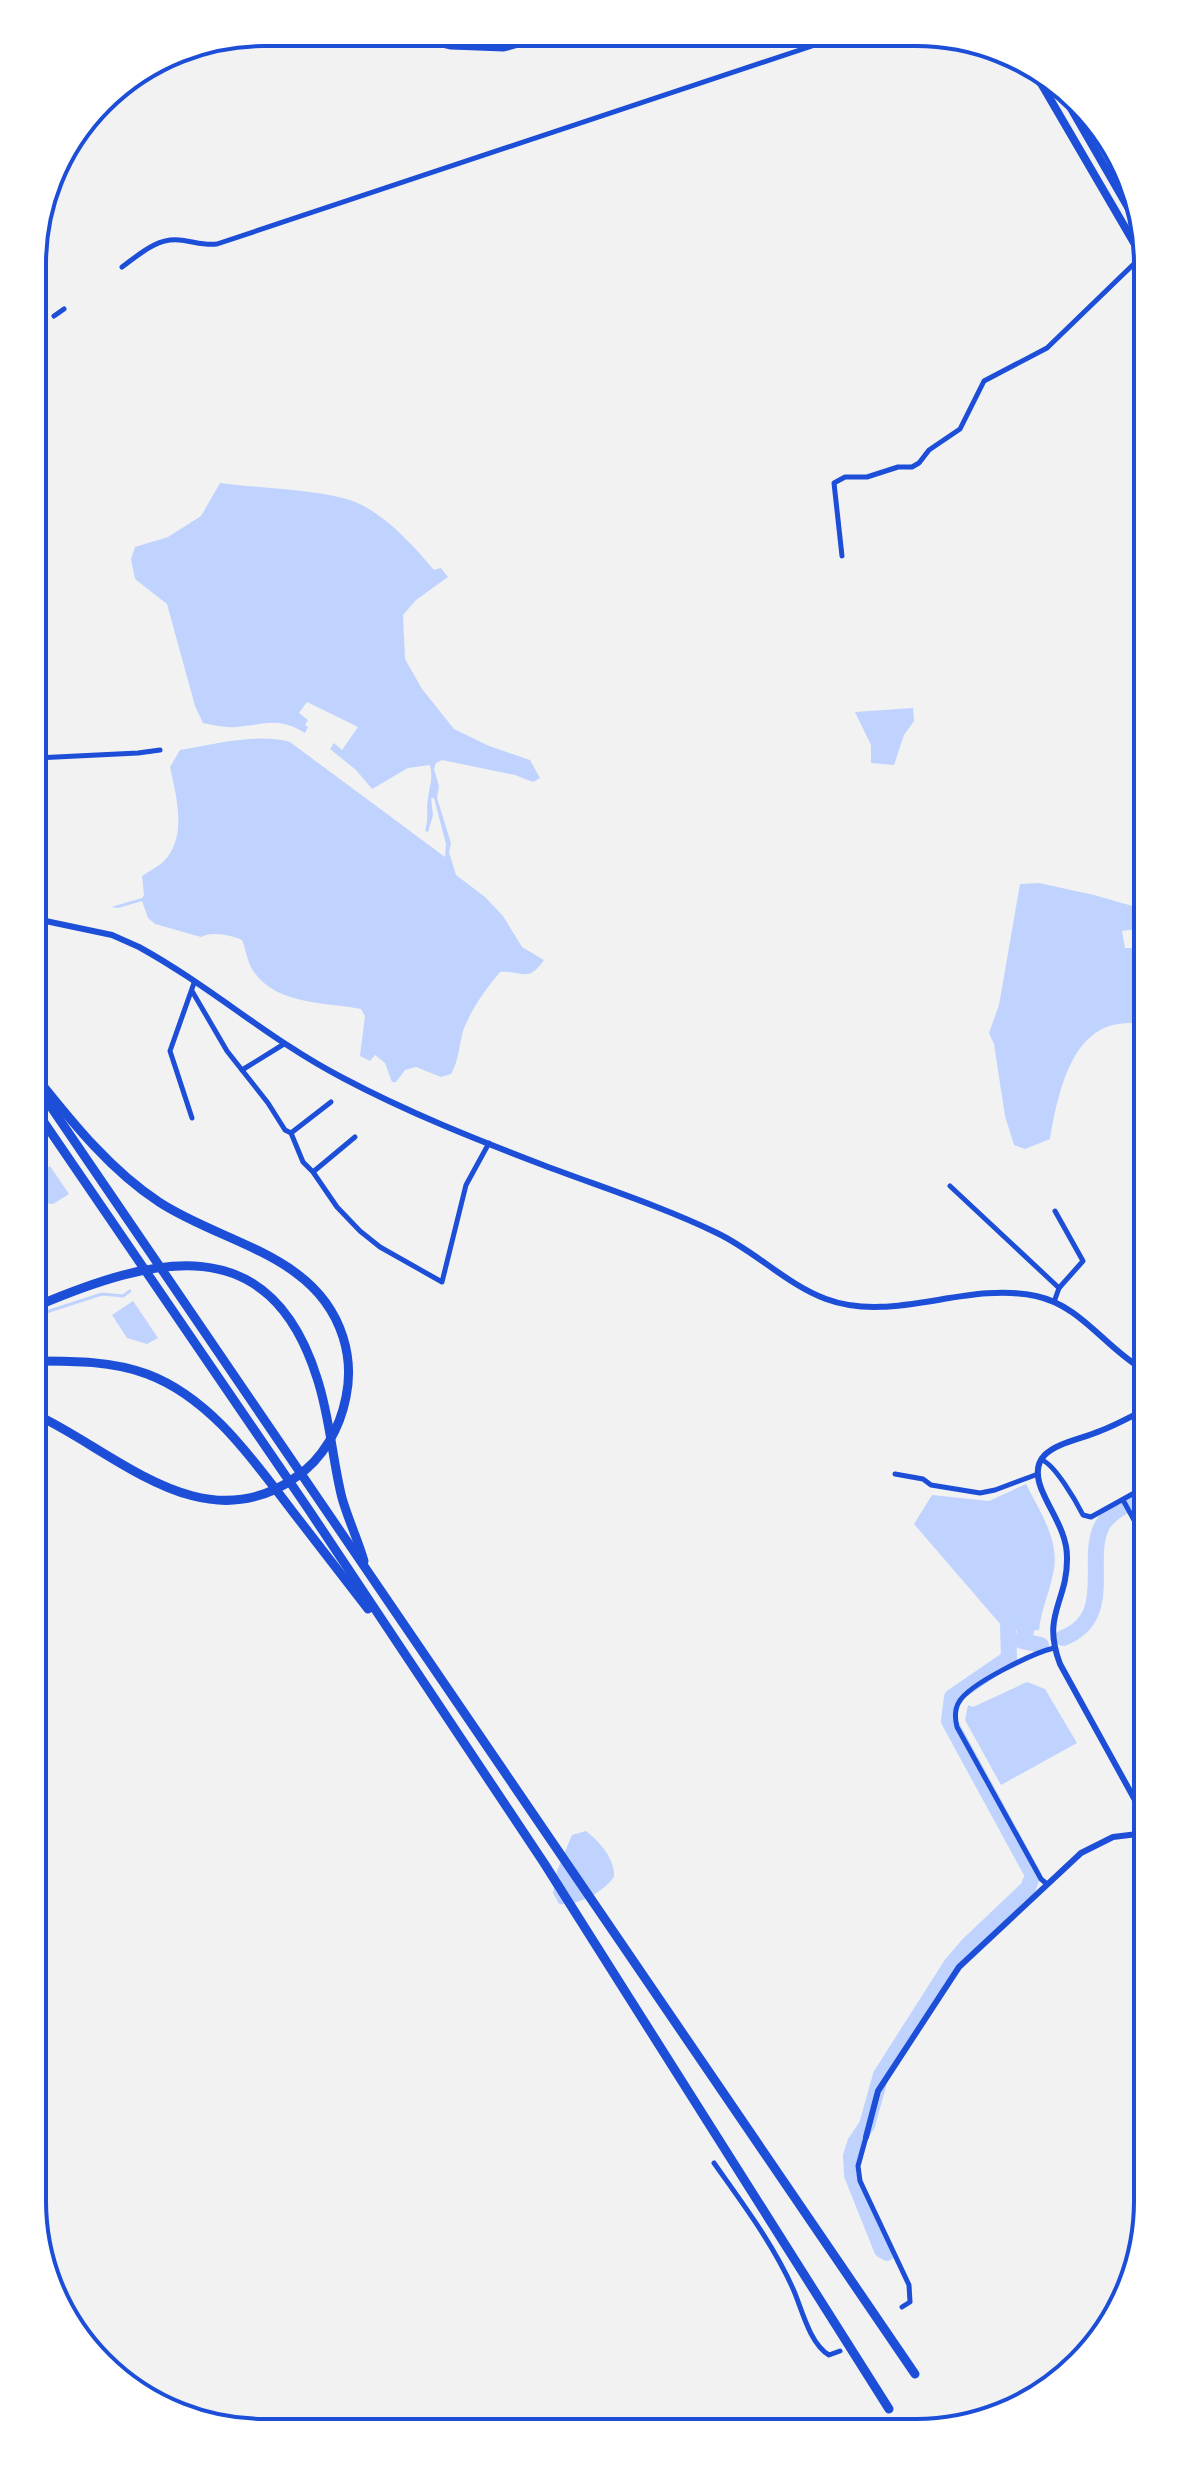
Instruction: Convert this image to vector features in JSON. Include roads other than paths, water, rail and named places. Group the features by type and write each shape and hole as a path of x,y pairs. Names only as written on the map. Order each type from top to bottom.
{"highway":[{"path":"1043,87 1132,242"},
{"path":"1075,116 1125,203"},
{"path":"46,1089 80,1131 140,1188 178,1213 264,1252 304,1277 331,1310 340,1327 346,1348 348,1389 337,1429 312,1464 296,1478 255,1496 212,1500 165,1488 46,1420"},
{"path":"46,1100 915,2374"},
{"path":"46,1125 544,1863 889,2409"},
{"path":"46,1303 126,1274 174,1265 208,1266 238,1276 267,1295 291,1322 309,1356 325,1407 343,1499 366,1569"},
{"path":"46,1361 93,1363 146,1373 185,1394 206,1410 241,1447 415,1669"}],"main road":[{"path":"451,46 511,46"}],"street":[{"path":"122,267 167,240 198,245 217,244 812,46"},
{"path":"842,556 834,483 845,477 867,477 919,463 929,450 960,429 984,381 1047,348 1134,261"},
{"path":"54,316 64,309"},
{"path":"46,757 160,750"},
{"path":"46,921 112,935 156,956 284,1044 342,1078 429,1119 717,1232 809,1291 836,1303 871,1308 1012,1293 1054,1302 1084,1319 1134,1362"},
{"path":"192,1118 170,1051 194,983"},
{"path":"192,991 227,1051 285,1130 291,1133 303,1162 337,1207 380,1247 442,1282 466,1185 489,1143"},
{"path":"242,1070 284,1044"},
{"path":"291,1133 331,1102"},
{"path":"313,1172 355,1137"},
{"path":"950,1186 1059,1288"},
{"path":"1054,1302 1059,1288 1083,1261 1055,1211"},
{"path":"1134,1415 1097,1433 1055,1446 1042,1460 1038,1474 1039,1485 1064,1537 1068,1556 1053,1615 1054,1648 1134,1798"},
{"path":"1042,1460 1069,1487 1083,1515 1091,1517 1134,1494"},
{"path":"895,1474 923,1479 931,1485 952,1490 980,1493 1038,1474"},
{"path":"1123,1500 1134,1520"},
{"path":"1047,1884 954,1717 959,1700 996,1674 1014,1662 1054,1648"},
{"path":"902,2307 910,2302 909,2285 860,2181 858,2166 878,2091 947,1983 982,1943 1081,1853 1113,1837 1134,1834"},
{"path":"714,2163 756,2221 789,2280 816,2342 829,2355 840,2351"}],"water":[{"path":"220,483 314,493 356,502 393,527 434,570 441,568 448,577 416,600 403,615 405,659 422,689 454,729 489,746 530,760 540,778 533,782 515,775 442,760 436,763 434,769 439,786 437,798 451,843 449,852 456,875 485,897 503,916 522,947 544,960 529,974 500,972 466,1023 451,1074 441,1077 416,1067 405,1070 396,1082 392,1082 385,1063 375,1055 370,1061 360,1056 365,1016 361,1009 301,1000 273,989 261,981 252,969 242,940 221,934 201,937 155,924 148,918 142,901 111,907 142,898 142,876 162,863 176,840 178,816 170,767 180,750 221,742 263,739 290,742 445,857 446,844 434,798 431,798 433,815 428,832 425,831 430,765 408,768 372,789 356,770 330,749 334,743 342,750 358,727 307,702 299,713 308,720 305,733 279,723 232,727 203,723 195,706 167,604 135,579 131,559 135,547 168,537 201,516"},
{"path":"913,708 914,721 904,735 894,765 871,763 871,745 855,712"},
{"path":"1039,883 1134,906 1134,929 1122,931 1125,948 1134,948 1134,1023 1102,1029 1088,1039 1068,1069 1050,1139 1025,1149 1014,1145 1005,1116 994,1044 989,1033 999,1005 1020,884"},
{"path":"50,1166 69,1194 53,1204 46,1203 46,1169"},
{"path":"133,1301 158,1338 147,1344 127,1338 112,1315"},
{"path":"1026,1484 1048,1528 1055,1562 1039,1630 1017,1632 1015,1626 1001,1625 914,1524 932,1495 989,1501"},
{"path":"1027,1682 1045,1689 1077,1743 1001,1785 965,1720 968,1705 973,1707"},
{"path":"586,1831 606,1851 614,1877 590,1897 559,1904 553,1893 557,1871 572,1835"}],"waterway":[{"path":"46,1312 102,1294 123,1296 130,1291"},
{"path":"1063,1638 1079,1628 1089,1616 1094,1602 1096,1553 1103,1524 1134,1501"},
{"path":"887,2253 882,2250 852,2175 851,2156 855,2143 867,2125 881,2075 951,1965 1028,1888 1033,1875 949,1721 952,1697 1009,1658 1008,1625"},
{"path":"1026,1631 1022,1641 1041,1645"}]}
